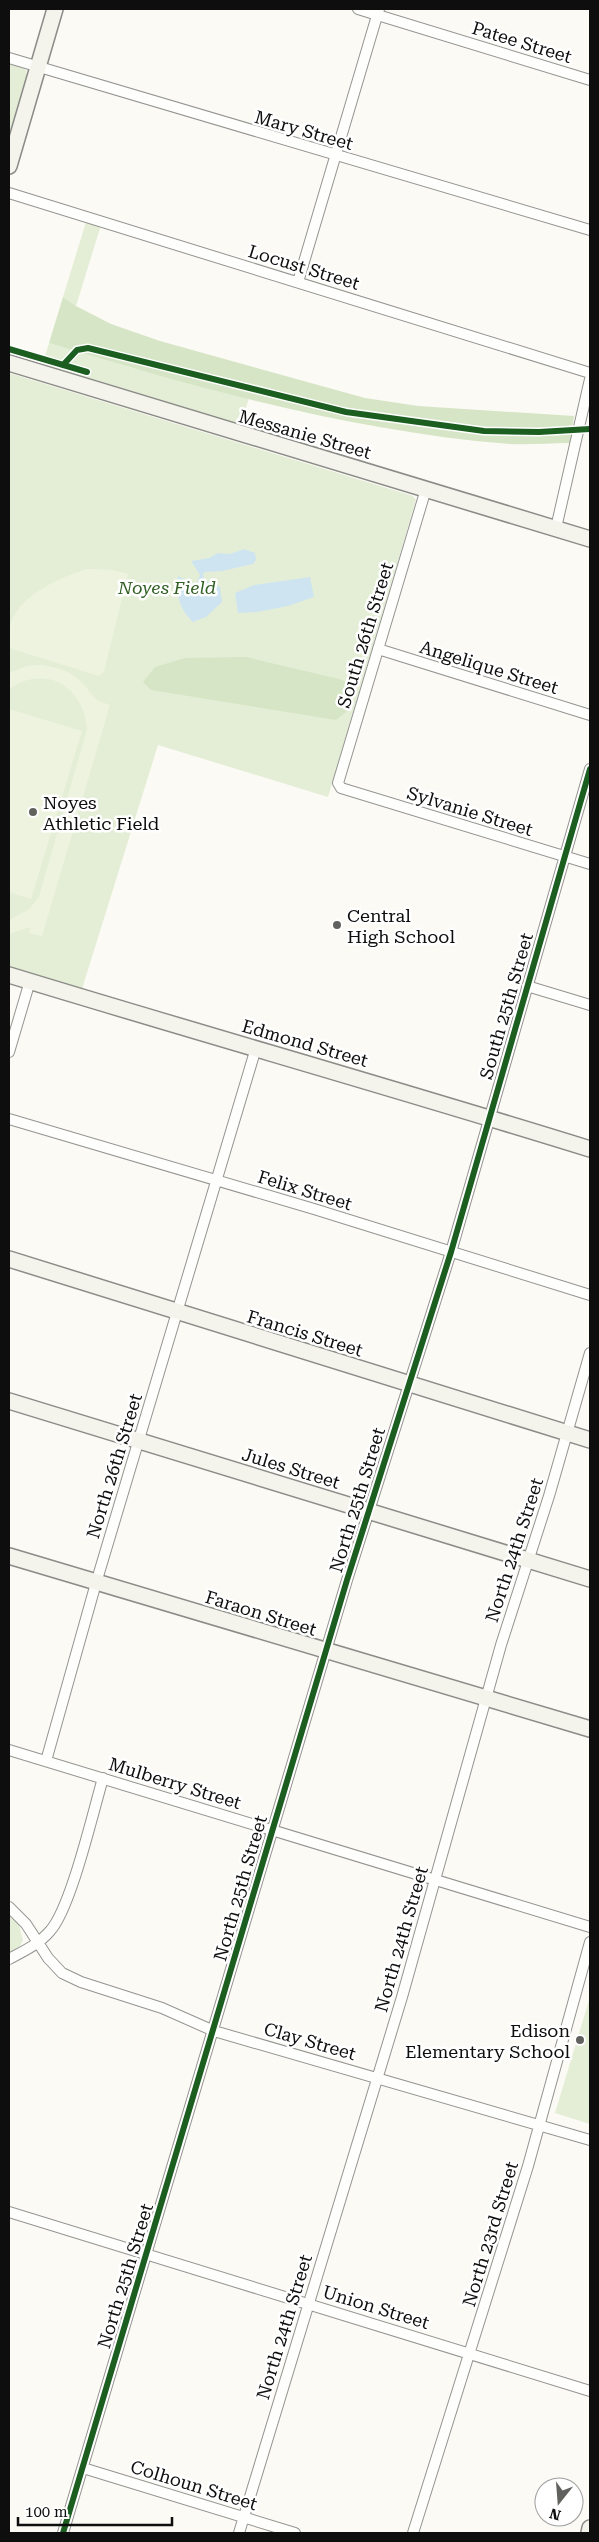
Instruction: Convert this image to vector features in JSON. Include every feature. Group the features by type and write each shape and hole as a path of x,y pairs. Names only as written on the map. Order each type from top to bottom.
{"street":[{"path":"9,166 55,9"},
{"name":"Patee Street","path":"358,9 378,12 590,80"},
{"path":"298,282 378,12"},
{"name":"Mary Street","path":"9,58 590,230"},
{"name":"Locust Street","path":"9,193 590,373"},
{"name":"Messanie Street","path":"9,363 590,539"},
{"path":"556,528 590,379"},
{"name":"South 26th Street","path":"341,788 338,783 426,489"},
{"name":"Angelique Street","path":"378,649 590,715"},
{"name":"South 25th Street","path":"451,1252 590,769"},
{"name":"Sylvanie Street","path":"341,788 590,864"},
{"name":"Edmond Street","path":"9,975 590,1148"},
{"path":"9,1052 30,981"},
{"path":"527,986 590,1005"},
{"path":"216,1180 256,1048"},
{"name":"Felix Street","path":"9,1119 216,1180 590,1295"},
{"name":"North 26th Street","path":"46,1761 96,1583 216,1180"},
{"name":"North 25th Street","path":"63,2533 368,1512 451,1252"},
{"name":"Francis Street","path":"9,1259 590,1440"},
{"name":"North 24th Street","path":"239,2533 376,2078 486,1699 590,1353"},
{"name":"Jules Street","path":"9,1401 590,1579"},
{"name":"Faraon Street","path":"9,1556 326,1652 590,1729"},
{"name":"Mulberry Street","path":"9,1750 590,1927"},
{"path":"9,1959 38,1943 52,1930 64,1908 103,1778"},
{"path":"9,1907 26,1924 38,1943"},
{"name":"North 23rd Street","path":"413,2533 540,2124 590,1942"},
{"name":"Clay Street","path":"38,1943 48,1958 69,1976 162,2008 214,2031 590,2140"},
{"name":"Union Street","path":"9,2212 590,2391"},
{"name":"Colhoun Street","path":"83,2468 295,2533"},
{"path":"589,2533 590,2528"}],"green space":[{"path":"9,61 26,70 27,77 9,135"},
{"path":"86,222 101,225 76,306 63,297"},
{"path":"63,297 111,324 160,341 365,398 418,406 574,416 570,443 510,444 452,438 335,419 219,392 104,360 49,343"},
{"path":"49,343 132,368 249,398 241,425 42,366"},
{"name":"Noyes Field","path":"9,373 413,496 416,500 328,797 158,745 82,989 9,967"},
{"path":"87,569 112,570 128,574 104,672 99,676 9,648 9,629 13,617 20,607 29,598 52,583"},
{"path":"246,657 339,679 353,685 346,712 336,720 151,690 143,682 155,667 185,658"},
{"path":"41,665 67,672 80,680 97,700 110,705 42,936 29,933 30,927 9,934 9,920 28,910 39,897 87,729 79,701 71,691 61,684 49,679 36,678 9,689 9,673 27,666"},
{"name":"Noyes Athletic Field","path":"9,709 82,731 31,899 9,892"},
{"path":"9,1916 19,1925 23,1940 19,1948 9,1955"},
{"name":"Edison Elementary School","path":"590,1997 590,2124 555,2113"}],"water":[{"path":"244,549 255,553 256,560 253,564 222,571 205,572 203,574 204,580 220,587 222,602 206,617 193,622 182,607 178,595 178,576 192,583 197,583 200,575 191,561 209,558 218,553 230,554"},
{"path":"310,577 314,597 288,606 257,612 238,613 235,593 254,585"}],"cycle path":[{"path":"63,365 77,350 88,348 346,412 484,431 539,432 590,429"},
{"path":"9,349 87,372"},
{"path":"63,2533 347,1580 451,1252 590,769"}],"place":[{"name":"Noyes Athletic Field","path":"33,812"},
{"name":"Central High School","path":"337,925"},
{"name":"Edison Elementary School","path":"580,2040"}]}
